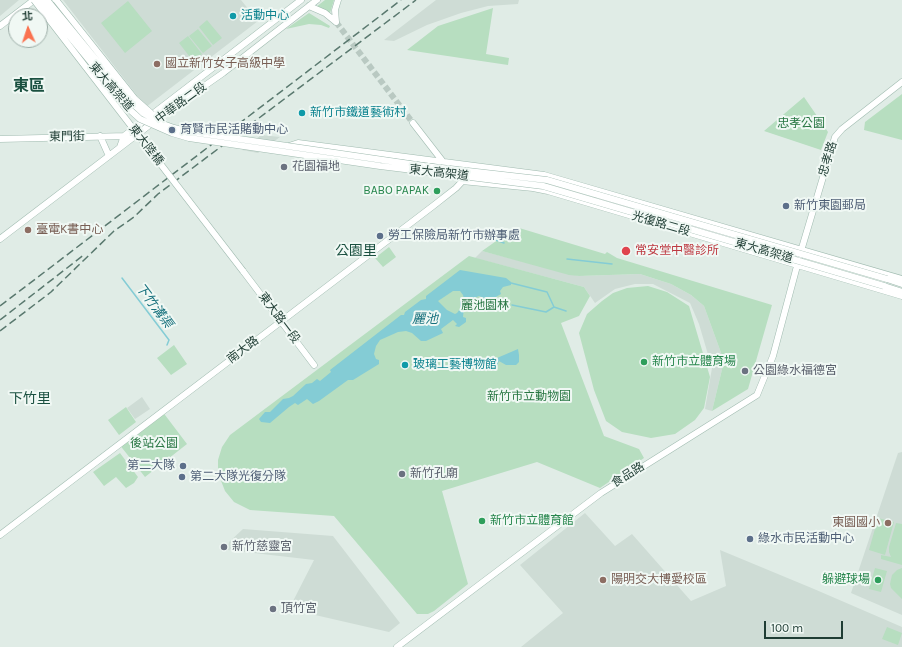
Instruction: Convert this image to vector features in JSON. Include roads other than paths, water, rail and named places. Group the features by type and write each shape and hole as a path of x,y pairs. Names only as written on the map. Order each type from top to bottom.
{"main road":[{"path":"0,26 34,0"},
{"name":"東大陸橋","path":"34,0 243,271"},
{"name":"東大高架道","path":"40,0 130,110 140,119 172,133 189,138 380,166 543,186 902,292"},
{"name":"東大高架道","path":"47,0 129,100 143,113 163,124 191,132 424,166 547,180 902,284"},
{"path":"56,0 143,107 156,117 191,132"},
{"name":"中華路二段","path":"124,136 301,0"},
{"name":"中華路二段","path":"0,239 120,147 223,73 317,0"},
{"path":"309,6 325,13 336,22 335,10 338,0"},
{"name":"忠孝路","path":"798,265 835,137 842,129 902,82"},
{"path":"413,123 442,162 462,181 477,166"},
{"path":"100,136 109,156"},
{"path":"120,147 124,136"},
{"name":"東門街","path":"0,139 135,136"},
{"name":"光復路二段","path":"288,146 298,143 544,174 801,251 902,279"},
{"name":"光復路二段","path":"462,181 533,188 548,191 902,296"},
{"name":"南大路","path":"0,535 456,188 462,181"},
{"path":"596,201 606,200 769,249 798,265"},
{"name":"食品路","path":"397,647 601,493 758,395 773,356 798,265"},
{"name":"東大路一段","path":"243,271 314,365"}],"water":[{"name":"麗池","path":"460,270 506,278 511,282 511,285 503,287 500,291 501,294 494,298 486,299 479,296 467,301 464,307 463,317 466,318 466,322 459,327 455,326 457,324 453,320 441,329 443,333 426,341 421,341 412,333 406,331 398,332 380,340 376,346 374,354 376,359 379,360 379,364 353,380 348,380 313,404 307,399 298,405 295,403 270,423 261,422 259,419 265,412 270,412 283,399 293,396 306,384 312,383 317,379 320,381 331,372 330,370 401,315 404,315 405,312 421,300 426,299 426,296","holes":["453,291 460,291 464,299 460,302 460,309 455,314 447,310 438,301"]},
{"path":"518,349 519,362 516,365 506,365 499,361 497,366 493,367 487,365 486,369 482,371 478,370 476,367"}],"waterway":[{"path":"496,240 504,243"},
{"path":"567,259 612,264"},
{"name":"下竹溝渠","path":"122,278 169,340 167,345"},
{"path":"511,283 547,292 554,307 566,311"},
{"path":"512,305 546,312 554,307"}],"tunnel":[{"path":"336,22 413,123"}],"railway":[{"path":"0,306 401,0"},
{"path":"0,331 51,292 114,231 134,217 158,194 416,0"},
{"path":"0,320 85,254"}],"place":[{"name":"活動中心","path":"233,16"},
{"name":"國立新竹女子高級中學","path":"157,64"},
{"name":"新竹市鐵道藝術村","path":"302,113"},
{"name":"育賢市民活賭動中心","path":"172,130"},
{"name":"花園福地","path":"284,167"},
{"name":"BABO PAPAK","path":"437,191"},
{"name":"新竹東園郵局","path":"786,206"},
{"name":"臺電K書中心","path":"28,230"},
{"name":"勞工保險局新竹市辦事處","path":"380,236"},
{"name":"常安堂中醫診所","path":"626,251"},
{"name":"新竹市立體育場","path":"644,362"},
{"name":"玻璃工藝博物館","path":"405,365"},
{"name":"公園綠水福德宮","path":"745,371"},
{"name":"第二大隊","path":"183,466"},
{"name":"新竹孔廟","path":"402,474"},
{"name":"第二大隊光復分隊","path":"182,477"},
{"name":"新竹市立體育館","path":"482,521"},
{"name":"東園國小","path":"888,523"},
{"name":"綠水市民活動中心","path":"750,539"},
{"name":"新竹慈靈宮","path":"224,547"},
{"name":"陽明交大博愛校區","path":"603,580"},
{"name":"躲避球場","path":"878,580"},
{"name":"頂竹宮","path":"273,609"}],"district":[{"name":"東區","path":"29,86"},
{"name":"公園里","path":"356,251"},
{"name":"下竹里","path":"30,399"}],"park label":[{"name":"忠孝公園","path":"801,124"},
{"name":"麗池園林","path":"485,306"},
{"name":"新竹市立動物園","path":"529,397"},
{"name":"後站公園","path":"154,444"}]}
